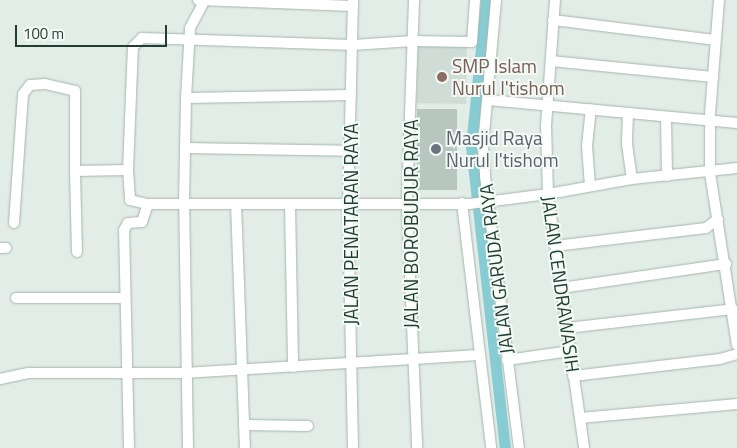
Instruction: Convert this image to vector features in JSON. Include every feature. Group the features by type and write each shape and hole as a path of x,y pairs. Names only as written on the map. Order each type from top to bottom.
{"street":[{"name":"JALAN BOROBUDUR RAYA","path":"414,0 407,206 417,448"},
{"path":"475,0 472,42 413,41 353,45 189,42 142,38 133,48 128,170 130,200 148,204 348,206 466,204 548,194 632,179 737,168"},
{"name":"JALAN GARUDA RAYA","path":"496,0 483,146 484,202 519,448"},
{"name":"JALAN CENDRAWASIH","path":"556,0 547,104 548,194 584,448"},
{"path":"719,0 709,122 710,172 737,339"},
{"path":"188,448 184,373 184,203 186,98 190,28 202,1 353,3"},
{"name":"JALAN PENATARAN RAYA","path":"353,3 348,206 353,448"},
{"path":"553,20 716,40"},
{"path":"551,61 713,77"},
{"path":"14,223 23,94 30,85 45,84 75,91 77,252"},
{"path":"186,98 351,95"},
{"path":"488,100 547,104 709,122 737,123"},
{"path":"590,109 587,146 590,186"},
{"path":"628,113 627,144 632,179"},
{"path":"666,117 667,176"},
{"path":"185,148 349,151"},
{"path":"75,170 128,170"},
{"path":"129,448 123,298 124,230 128,224 142,222 148,204"},
{"path":"236,204 245,448"},
{"path":"466,204 478,355 491,448"},
{"path":"290,205 293,367"},
{"path":"555,246 706,228 718,219"},
{"path":"561,288 726,264"},
{"path":"16,298 123,298"},
{"path":"567,328 733,309"},
{"path":"507,360 570,351"},
{"path":"573,376 720,360 737,354"},
{"path":"0,379 29,373 184,373 478,355"},
{"path":"580,418 737,404"},
{"path":"244,425 308,426"}],"shaded area":[{"name":"SMP Islam Nurul I'tishom","path":"418,45 467,46 466,104 417,103"}],"building":[{"name":"Masjid Raya Nurul I'tishom","path":"417,109 457,109 457,190 417,190"}],"waterway":[{"path":"486,0 471,146 505,448"}],"place":[{"name":"SMP Islam Nurul I'tishom","path":"442,77"},
{"name":"Masjid Raya Nurul I'tishom","path":"436,149"}]}
